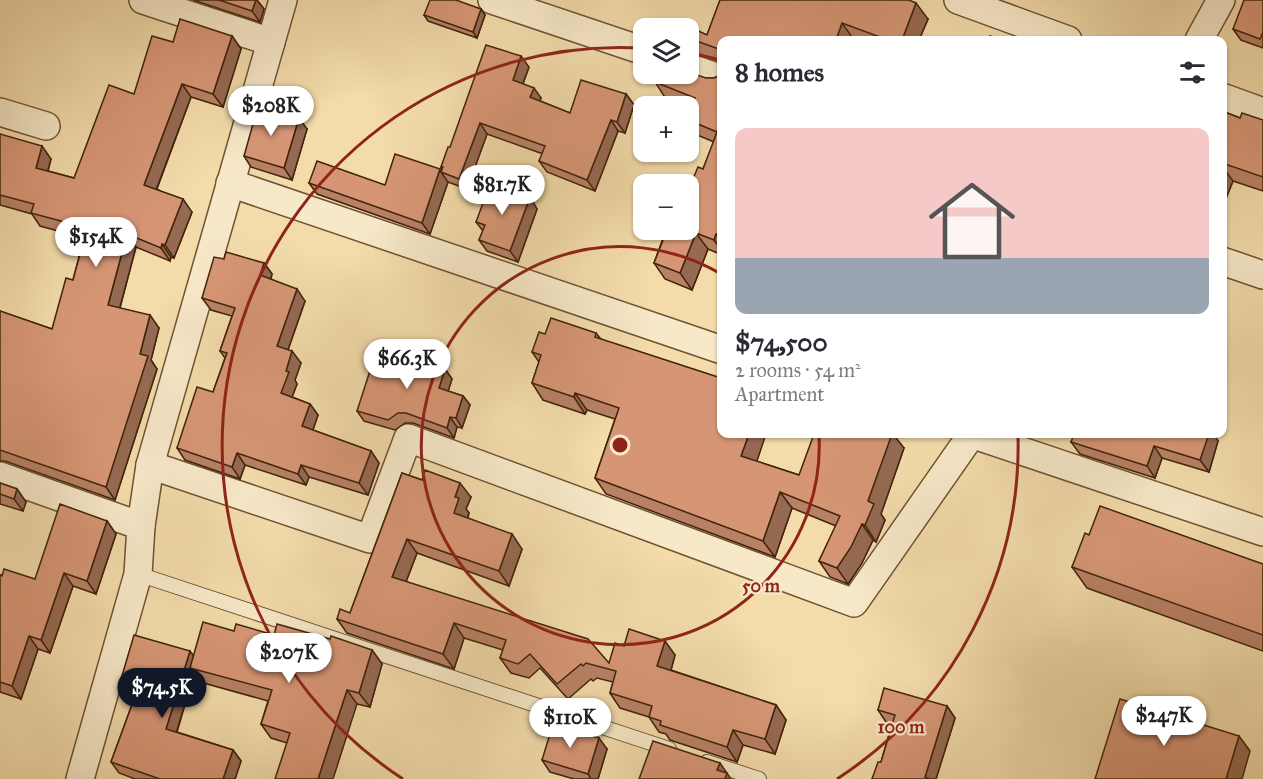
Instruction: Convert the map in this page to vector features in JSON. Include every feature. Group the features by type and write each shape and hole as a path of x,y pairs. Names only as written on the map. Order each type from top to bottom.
{"street":[{"path":"143,0 271,42"},
{"path":"80,779 138,574 141,526 150,465 283,0"},
{"path":"492,0 633,47"},
{"path":"958,0 1057,36"},
{"path":"1201,36 1221,0"},
{"path":"699,71 717,77"},
{"path":"1227,99 1263,112"},
{"path":"0,112 46,126"},
{"path":"230,183 717,348"},
{"path":"1227,263 1263,275"},
{"path":"150,465 370,539 408,438 854,603 969,438"},
{"path":"984,438 1263,532"},
{"path":"0,476 141,526"}],"lane":[{"path":"138,574 759,779"}],"building":[{"path":"219,0 256,0 252,11"},
{"path":"430,0 456,0 481,9 473,32 424,15"},
{"path":"720,0 909,0 916,3 904,36 877,36 842,23 837,36 717,36 717,49 699,42 699,31 707,35"},
{"path":"1244,0 1263,0 1263,32 1260,39 1233,29"},
{"path":"180,19 232,36 213,94 182,84 144,185 183,199 165,245 162,244 161,248 127,234 108,305 150,315 140,354 148,356 106,487 0,450 0,311 52,329 66,278 73,280 87,228 31,213 34,204 0,195 0,134 42,146 36,168 74,178 109,85 134,94 152,36 173,42"},
{"path":"486,45 521,56 513,80 534,88 530,97 570,113 581,80 626,94 617,122 611,120 587,180 539,161 545,146 480,123 459,179 441,172"},
{"path":"699,76 706,78 717,76 717,132 699,125 699,96 690,96 660,84 699,84"},
{"path":"258,106 299,118 284,168 244,156"},
{"path":"1227,113 1240,118 1242,113 1263,120 1263,177 1227,165"},
{"path":"717,132 717,234 714,240 699,234 699,174 695,174 698,167 703,169"},
{"path":"395,154 440,169 422,223 309,183 317,161 385,185"},
{"path":"490,184 530,197 510,251 479,240 485,225 476,222"},
{"path":"663,240 693,240 680,273 654,263"},
{"path":"226,252 264,263 260,275 297,289 277,346 292,351 286,371 289,372 281,393 310,404 302,426 371,451 359,483 301,465 298,474 237,453 232,467 177,448 197,387 213,392 227,353 220,351 235,308 202,298 214,257 224,259"},
{"path":"551,318 596,333 595,337 717,377 717,438 748,438 741,456 799,475 813,438 891,438 868,501 874,504 865,525 862,524 837,568 819,561 840,516 780,492 763,541 595,478 619,408 575,393 574,397 532,383 541,355 532,352 539,332 545,334"},
{"path":"378,346 445,369 439,388 463,396 456,418 450,417 447,428 406,413 398,413 388,420 357,411"},
{"path":"1072,438 1208,438 1200,460 1154,446 1147,466 1071,442"},
{"path":"425,470 460,483 455,497 459,498 454,513 512,534 499,571 407,539 392,577 588,639 609,663 615,643 624,646 629,629 665,641 657,666 776,705 765,739 733,730 727,747 660,725 661,721 649,717 652,706 610,693 616,671 586,663 583,666 581,664 557,684 530,654 518,664 500,658 506,640 454,623 443,654 337,619 340,609 350,613 402,473 422,480"},
{"path":"0,483 17,489 14,499 0,494"},
{"path":"60,504 107,521 87,581 64,573 41,640 29,636 12,686 0,682 0,575 2,576 4,569 35,579"},
{"path":"1100,506 1263,564 1263,635 1072,567 1085,533 1089,535"},
{"path":"203,622 234,631 236,624 274,635 277,624 330,639 331,636 372,650 359,693 347,690 318,779 275,779 290,733 261,724 272,690 190,668"},
{"path":"134,635 190,651 166,729 233,750 223,779 160,779 111,762 137,691 119,686"},
{"path":"884,688 947,706 925,777 930,779 872,779 878,762 881,762 895,715 878,710"},
{"path":"1120,699 1239,736 1226,779 1095,779"},
{"path":"553,724 599,738 588,774 542,760"},
{"path":"653,741 720,763 717,770 727,773 725,779 639,779"}]}
